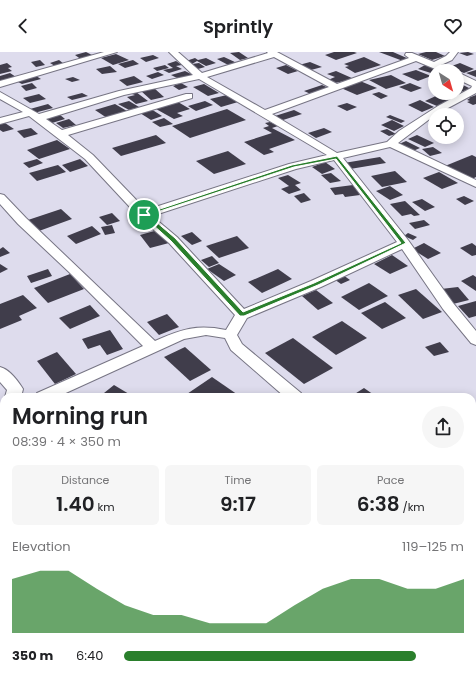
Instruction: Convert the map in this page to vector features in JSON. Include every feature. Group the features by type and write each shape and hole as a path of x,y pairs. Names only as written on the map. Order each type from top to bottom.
{"street":[{"path":"0,84 113,52"},
{"path":"173,52 200,76 337,157 404,243 448,306 476,340"},
{"path":"402,52 432,64"},
{"path":"437,64 449,58 454,52"},
{"path":"0,121 34,115 122,93 200,76 273,53 337,88"},
{"path":"71,55 80,61"},
{"path":"263,114 417,58"},
{"path":"144,215 293,166 390,144 403,133 434,112 475,90 476,86 464,80"},
{"path":"0,95 34,115 61,134 89,157 144,215 173,240 242,315"},
{"path":"61,134 189,96"},
{"path":"390,144 476,184"},
{"path":"0,197 22,221 74,269 154,348"},
{"path":"230,335 242,315 316,284 404,243"},
{"path":"52,393 180,335 206,330 230,335"},
{"path":"230,335 236,347 291,393"},
{"path":"0,372 15,389 14,393"}],"building":[{"path":"86,52 94,56 82,60 75,55"},
{"path":"239,52 248,58 240,60 230,53"},
{"path":"334,52 357,53 336,60 325,55"},
{"path":"379,52 393,52 409,59 403,61"},
{"path":"436,52 445,56 432,60 418,54"},
{"path":"468,52 474,54 467,56 459,53"},
{"path":"116,54 129,60 113,65 101,58"},
{"path":"153,55 159,58 146,62 140,58"},
{"path":"224,57 237,63 230,66 217,59"},
{"path":"364,57 381,65 355,73 345,67 349,66 344,64"},
{"path":"195,58 198,60 206,58 216,63 206,66 197,61 192,64 186,61"},
{"path":"40,60 45,65 36,67 31,62"},
{"path":"59,60 64,64 55,66 50,63"},
{"path":"133,60 139,64 125,68 118,64"},
{"path":"176,61 182,65 176,66 182,69 169,73 163,70 173,68 167,64"},
{"path":"310,62 322,67 311,70 299,65"},
{"path":"7,63 12,67 8,68 12,71 0,74 0,65"},
{"path":"199,63 205,67 198,69 192,64"},
{"path":"165,65 169,68 157,71 153,68"},
{"path":"286,65 298,71 288,74 276,68"},
{"path":"425,65 428,66 428,72 418,69"},
{"path":"464,65 474,69 464,73"},
{"path":"110,66 117,72 102,74 96,69"},
{"path":"416,70 428,75 428,77 418,81 402,74"},
{"path":"476,70 476,77 466,73"},
{"path":"185,71 193,75 179,79 171,75"},
{"path":"336,71 354,79 335,83 328,80 335,77 327,74"},
{"path":"158,72 164,75 152,79 146,76"},
{"path":"10,73 16,77 0,82 0,76"},
{"path":"391,75 406,83 386,89 369,80"},
{"path":"36,76 41,79 22,84 16,81"},
{"path":"134,76 143,82 127,86 119,80"},
{"path":"73,77 80,80 72,82 65,79"},
{"path":"360,81 377,88 357,95 341,88"},
{"path":"32,83 37,88 26,91 21,86"},
{"path":"181,83 188,87 179,90 173,86"},
{"path":"410,83 422,88 411,92 399,87"},
{"path":"204,84 219,93 208,96 193,87"},
{"path":"322,85 331,89 313,95 304,91"},
{"path":"464,86 471,89 464,91"},
{"path":"154,88 164,97 151,100 141,91"},
{"path":"136,92 148,101 136,104 127,97 135,95 132,94"},
{"path":"379,92 388,96 381,99 372,94"},
{"path":"82,93 88,96 72,100 67,97"},
{"path":"39,94 46,99 30,103 23,98"},
{"path":"227,95 238,102 221,107 210,99"},
{"path":"476,95 476,104 473,105 467,102 470,101 467,100 470,98 468,98"},
{"path":"420,100 434,107 428,108 428,110 422,112 408,105"},
{"path":"428,100 451,101 437,106 425,101"},
{"path":"129,101 139,107 129,110 118,104"},
{"path":"205,101 213,105 196,111 188,106"},
{"path":"178,102 190,109 177,113 183,116 174,119 156,109"},
{"path":"347,103 357,107 347,111 337,106"},
{"path":"48,104 53,108 34,113 30,109"},
{"path":"115,104 127,111 107,118 95,110"},
{"path":"151,109 162,116 151,120 140,113"},
{"path":"227,109 246,120 190,138 172,126"},
{"path":"294,110 302,114 283,120 275,116"},
{"path":"59,114 65,119 52,123 46,118"},
{"path":"390,115 405,121 401,123 386,117"},
{"path":"164,118 173,124 160,127 152,122"},
{"path":"69,119 76,125 63,128 56,123"},
{"path":"392,120 404,126 394,131 381,125"},
{"path":"270,122 278,126 272,128 295,140 269,149 274,152 264,155 244,142 272,133 263,128 269,126 265,123"},
{"path":"5,123 14,129 3,132 0,130 0,124"},
{"path":"31,128 38,134 24,138 17,131"},
{"path":"324,128 332,132 316,138 308,133"},
{"path":"387,129 396,134 389,136 380,131"},
{"path":"156,135 166,143 121,156 112,148"},
{"path":"417,135 428,140 428,144 432,144 425,147 408,139"},
{"path":"57,140 70,149 39,159 27,150"},
{"path":"406,141 420,148 413,151 399,144"},
{"path":"433,147 442,153 430,156 422,149"},
{"path":"228,151 246,164 214,174 196,161"},
{"path":"472,155 476,157 476,177 470,180 445,166"},
{"path":"380,157 386,163 350,169 344,163"},
{"path":"37,159 43,163 29,168 23,163"},
{"path":"80,159 88,166 70,172 62,165"},
{"path":"325,162 335,169 322,174 312,167"},
{"path":"58,165 66,172 37,181 29,173"},
{"path":"395,171 407,182 382,187 371,176"},
{"path":"439,172 458,183 442,189 423,178"},
{"path":"331,173 341,181 330,183 321,175"},
{"path":"288,175 301,183 295,185 301,190 289,194 281,189 289,186 278,178"},
{"path":"353,185 360,195 345,197 343,194 335,195 330,188"},
{"path":"390,186 403,195 390,200 376,191"},
{"path":"304,193 311,200 301,203 294,196"},
{"path":"464,196 474,201 465,205 456,199"},
{"path":"422,199 435,207 425,211 412,202"},
{"path":"405,201 420,215 414,216 411,214 402,216 390,204"},
{"path":"61,209 72,219 39,231 28,220"},
{"path":"112,213 120,221 107,225 99,217"},
{"path":"424,220 430,225 415,229 409,223"},
{"path":"112,225 115,233 105,235 101,227"},
{"path":"92,226 101,234 76,244 67,236"},
{"path":"158,230 169,243 150,248 140,235"},
{"path":"192,232 202,241 192,245 181,236"},
{"path":"408,233 417,237 413,240 404,236"},
{"path":"237,236 249,248 219,258 206,246"},
{"path":"424,243 441,253 428,259 412,249"},
{"path":"472,243 476,246 476,255 472,256 460,248"},
{"path":"3,247 10,253 0,257 0,249"},
{"path":"392,255 408,266 390,274 374,264"},
{"path":"212,256 219,263 209,267 201,260"},
{"path":"0,264 8,269 0,273"},
{"path":"219,264 236,275 224,281 207,269"},
{"path":"48,269 52,276 31,283 27,276"},
{"path":"278,269 292,279 262,293 248,282"},
{"path":"70,274 84,289 48,303 34,288"},
{"path":"343,275 350,280 341,284 334,279"},
{"path":"473,275 476,277 476,291 461,281"},
{"path":"369,283 388,296 359,310 341,297"},
{"path":"458,287 469,300 453,304 441,289"},
{"path":"416,289 442,312 423,319 398,295"},
{"path":"316,290 333,303 318,310 302,296"},
{"path":"23,295 37,308 19,316 22,320 0,329 0,304"},
{"path":"476,301 476,316 469,318 458,306"},
{"path":"385,302 406,318 382,329 361,313"},
{"path":"90,305 100,316 70,329 59,318"},
{"path":"167,314 179,327 159,335 147,322"},
{"path":"342,321 367,338 336,355 312,337"},
{"path":"110,330 123,349 107,355 100,345 88,349 82,339"},
{"path":"293,338 333,368 304,384 265,353"},
{"path":"440,342 449,352 434,356 425,347"},
{"path":"185,347 211,370 190,381 164,357"},
{"path":"57,352 76,374 55,384 37,361"},
{"path":"212,377 235,393 188,393"},
{"path":"114,385 127,393 104,393"},
{"path":"364,388 371,393 356,393"}],"route":[{"path":"337,157 404,243 316,284 242,315 173,240 144,215 293,166 337,157"}]}
